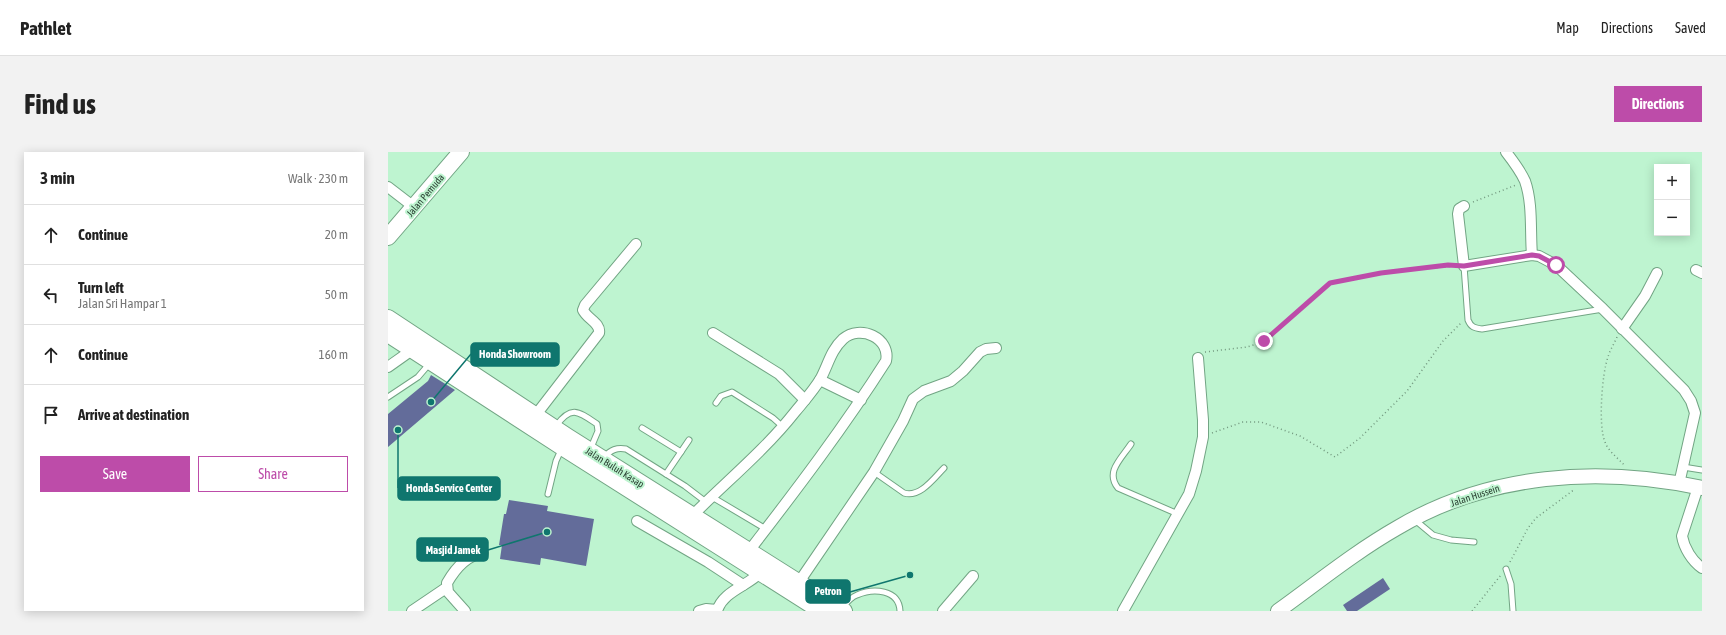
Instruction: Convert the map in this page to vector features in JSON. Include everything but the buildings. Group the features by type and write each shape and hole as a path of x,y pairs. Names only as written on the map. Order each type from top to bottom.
{"main road":[{"name":"Jalan Pemuda","path":"388,237 461,152"},
{"name":"Jalan Buluh Kasap","path":"388,318 535,416 842,610"},
{"name":"Jalan Buluh Kasap","path":"388,334 562,447 821,611"},
{"name":"Jalan Hussein","path":"1278,611 1349,559 1413,519 1449,503 1497,488 1536,480 1585,476 1634,477 1700,487"}],"street":[{"path":"1506,152 1525,182 1529,205 1532,255"},
{"path":"388,187 414,207"},
{"path":"1464,206 1460,209 1458,214 1464,266 1532,255 1544,258 1556,265 1603,309 1684,390 1691,401 1695,414 1679,484"},
{"path":"535,416 599,333 600,329 598,325 585,315 583,310 585,305 636,244"},
{"path":"1622,329 1645,296 1657,273"},
{"path":"693,515 708,499 765,447 783,427 820,380 830,358 843,339 850,334 860,332 866,333 883,343 888,354 886,361 861,400 749,551"},
{"path":"713,334 779,374 805,400"},
{"path":"799,582 874,472 918,394 951,381 963,372 980,352 986,349 996,348"},
{"path":"388,367 412,350"},
{"path":"1123,611 1189,494 1196,471 1203,437 1198,358"},
{"path":"820,380 861,400"},
{"path":"1700,487 1682,536 1683,542 1690,555 1702,568"},
{"path":"637,521 708,562 743,585"},
{"path":"412,611 446,588 450,578 468,558 483,553"},
{"path":"699,611 706,609 717,611 725,598 761,572"},
{"path":"943,611 973,576"},
{"path":"446,588 453,599 465,611"}],"lane":[{"path":"1464,266 1468,320 1470,325 1474,328 1603,309"},
{"path":"388,397 418,377 431,362"},
{"path":"716,403 721,396 732,392 773,418 783,427"},
{"path":"554,428 562,418 572,412 579,412 597,424 598,431 596,455 615,449 626,449 708,499 766,529"},
{"path":"642,428 681,452"},
{"path":"666,474 689,440"},
{"path":"1131,444 1113,470 1113,482 1118,488 1178,514"},
{"path":"548,494 556,461 562,447"},
{"path":"1683,467 1702,470"},
{"path":"874,472 909,495 920,490 944,468"},
{"path":"1413,519 1434,535 1451,540 1474,542"},
{"path":"1506,569 1511,584 1513,611"},
{"path":"842,610 850,599 857,595 869,591 881,591 890,594 898,601 900,611"}],"path":[{"path":"1464,206 1525,182"},
{"path":"1198,358 1200,354 1204,352 1247,347 1260,343 1330,283 1381,273 1448,265 1464,266"},
{"path":"1203,437 1235,424 1243,422 1261,422 1300,436 1335,457 1360,438 1404,394 1446,337 1462,322 1468,320"},
{"path":"1622,329 1608,357 1605,367 1602,432 1606,444 1634,477"},
{"path":"1472,611 1506,569 1528,528 1536,518 1578,488 1583,482 1585,476"}],"place":[{"name":"Honda Showroom","path":"431,402"},
{"name":"Honda Service Center","path":"398,430"},
{"name":"Masjid Jamek","path":"547,532"},
{"name":"Petron","path":"910,575"}],"route":[{"path":"1264,341 1326,286 1330,283 1347,278 1448,265 1464,266 1532,255 1539,256 1556,265"}]}
